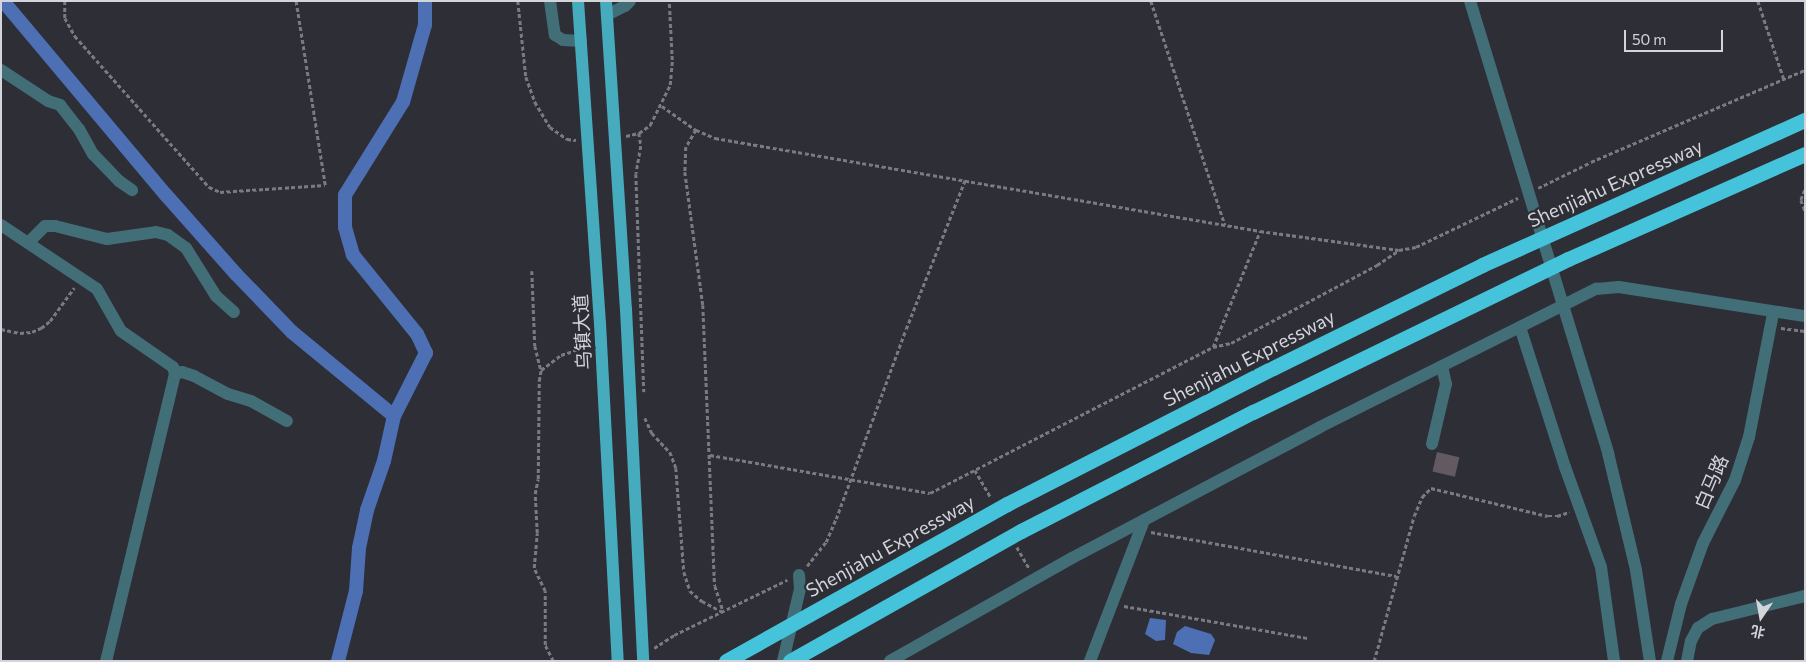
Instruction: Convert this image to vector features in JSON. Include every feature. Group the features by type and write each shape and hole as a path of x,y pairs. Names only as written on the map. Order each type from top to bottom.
{"highway":[{"name":"Shenjiahu Expressway","path":"726,661 808,613 1007,504 1213,398 1482,265 1805,120"},
{"path":"790,659 1021,531 1235,421 1594,247 1805,154"}],"main road":[{"name":"乌镇大道","path":"578,1 600,323 618,661"},
{"path":"606,1 646,656"}],"street":[{"path":"550,1 556,35 563,40 581,46"},
{"path":"607,15 630,1"},
{"path":"1470,1 1566,320 1594,405 1618,492 1636,570 1650,661"},
{"path":"1,70 48,101 60,105 79,129 93,154 119,181 132,190"},
{"path":"1,225 97,289 121,331 168,361 173,367 175,374 106,661"},
{"path":"28,243 36,232 45,226 56,226 107,238 156,232 168,234 186,248 216,296 234,312"},
{"path":"890,661 1072,558 1142,525 1320,427 1596,289 1609,287 1805,316"},
{"name":"白马路","path":"1667,661 1681,604 1703,544 1735,480 1749,436 1773,312"},
{"path":"1520,327 1565,467 1601,567 1614,661"},
{"path":"1432,444 1446,384 1442,366"},
{"path":"175,374 182,372 194,376 228,394 251,401 287,421"},
{"path":"1090,661 1142,525"},
{"path":"790,659 800,589 799,575"},
{"path":"1687,661 1691,641 1698,628 1712,620 1805,596"}],"path":[{"path":"65,1 65,18 76,36 209,187 220,192 326,185 296,1"},
{"path":"1152,1 1225,225"},
{"path":"1758,1 1784,79"},
{"path":"1530,192 1591,162 1805,70"},
{"path":"662,106 696,130 715,138 1260,231 1399,250 1416,247 1521,196"},
{"path":"696,130 686,147 685,172 703,306 715,586 723,612"},
{"path":"639,133 640,146 636,174 644,400"},
{"path":"646,656 674,635 723,612 763,590 799,575 826,542 965,180"},
{"path":"1805,190 1801,200 1805,211"},
{"path":"1213,347 1260,231"},
{"path":"710,455 930,493 1213,347 1231,343 1377,265 1399,250"},
{"path":"532,271 535,346 541,370 534,568 545,591 545,645 553,661"},
{"path":"1,329 20,333 41,328 62,307 81,278"},
{"path":"1771,326 1805,331"},
{"path":"632,336 642,334"},
{"path":"541,370 561,355 594,345"},
{"path":"645,410 645,419 652,433 670,452 676,468 684,572 690,590 702,601 723,612"},
{"path":"1374,661 1414,516 1422,497 1431,488 1548,516 1557,516 1580,508"},
{"path":"1142,525 1396,576"},
{"path":"1112,604 1308,638"}],"water":[{"path":"1150,618 1166,620 1165,640 1156,641 1145,634"},
{"path":"1185,626 1211,634 1215,640 1209,655 1191,653 1173,644 1177,632"}],"building":[{"path":"1437,452 1459,457 1455,477 1433,471"}],"waterway":[{"path":"3,1 166,195 236,274 292,332 394,416"},
{"path":"338,661 356,591 359,548 367,510 384,461 394,416 426,353 417,334 353,255 345,227 345,195 403,102 425,25 425,1"}]}
